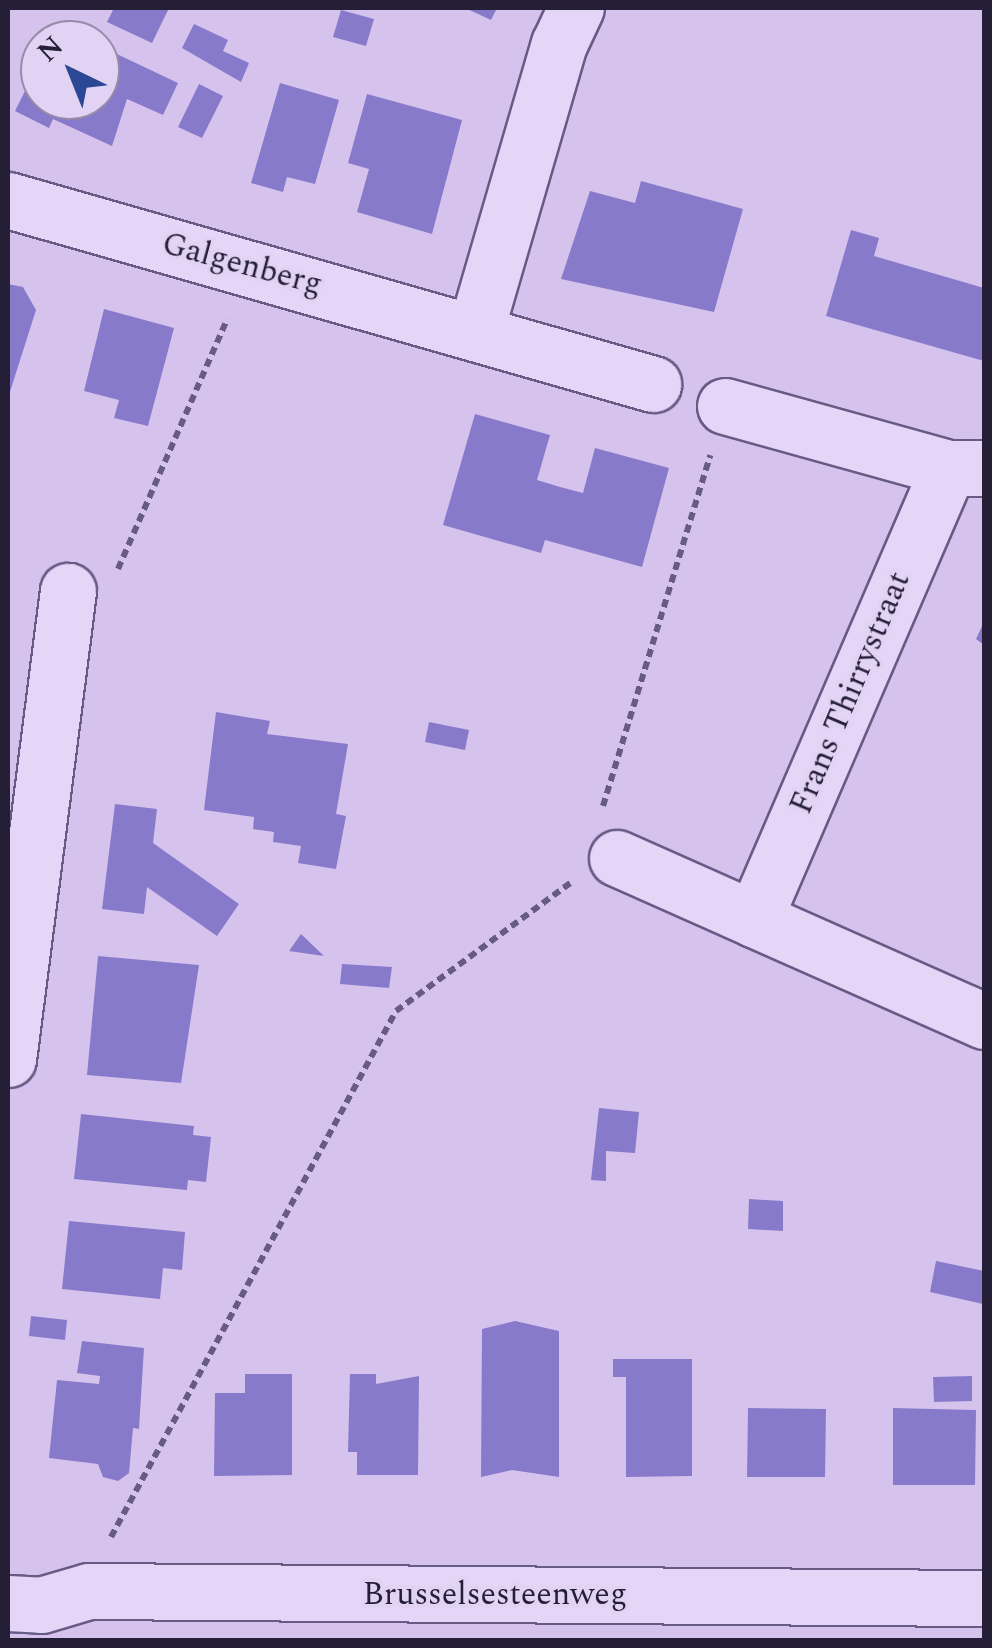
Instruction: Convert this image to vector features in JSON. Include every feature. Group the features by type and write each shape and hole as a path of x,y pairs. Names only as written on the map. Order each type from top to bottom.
{"street":[{"path":"476,329 559,44 576,8"},
{"name":"Galgenberg","path":"8,200 476,329 653,384"},
{"name":"Frans Thirrystraat","path":"725,406 966,468 754,918"},
{"path":"8,1059 14,929 68,591"},
{"path":"599,850 984,1022"},
{"name":"Brusselsesteenweg","path":"8,1604 41,1605 89,1592 984,1598"}],"path":[{"path":"68,591 107,594 249,268"},
{"path":"89,1592 143,1476 396,1010 599,850 725,406"}],"building":[{"path":"114,8 169,8 152,43 120,28 120,20 108,20"},
{"path":"465,8 497,8 491,20"},
{"path":"341,10 374,19 366,46 333,37"},
{"path":"194,24 228,40 223,51 249,63 241,82 182,48"},
{"path":"120,55 178,83 163,115 127,99 112,146 55,120 120,120"},
{"path":"280,83 339,100 315,184 287,177 283,192 251,183"},
{"path":"199,84 223,96 202,138 178,127"},
{"path":"367,94 462,120 432,234 357,212 369,169 348,163"},
{"path":"33,120 53,120 49,128"},
{"path":"641,181 743,209 714,312 561,279 590,191 635,203"},
{"path":"851,230 879,238 874,256 984,288 984,361 826,316"},
{"path":"8,284 23,287 36,310 8,398"},
{"path":"104,309 174,328 148,426 114,418 119,400 84,391"},
{"path":"475,414 550,435 537,480 560,487 583,493 595,448 669,468 642,567 545,540 541,553 443,525"},
{"path":"984,622 984,645 976,639"},
{"path":"216,712 270,721 267,734 348,744 336,814 346,816 336,869 298,863 301,846 273,842 274,832 253,829 254,817 204,810"},
{"path":"429,722 469,730 465,750 425,742"},
{"path":"115,804 157,809 153,843 239,904 217,936 147,887 144,914 102,909"},
{"path":"301,934 324,956 289,951"},
{"path":"98,956 199,965 181,1083 87,1075"},
{"path":"342,964 392,967 389,988 340,984"},
{"path":"599,1108 639,1112 635,1153 606,1151 606,1181 591,1180"},
{"path":"81,1114 194,1126 193,1135 211,1137 206,1182 188,1180 187,1190 74,1179"},
{"path":"749,1199 783,1201 783,1231 748,1229"},
{"path":"69,1221 185,1232 182,1270 163,1268 160,1299 62,1289"},
{"path":"936,1261 984,1271 983,1304 930,1292"},
{"path":"31,1316 67,1320 65,1340 29,1336"},
{"path":"515,1321 559,1331 559,1477 512,1470 481,1477 482,1329"},
{"path":"82,1341 144,1348 139,1429 133,1428 129,1473 118,1481 103,1477 98,1464 49,1458 57,1380 99,1384 100,1376 77,1373"},
{"path":"613,1359 692,1359 692,1476 626,1477 626,1377 613,1377"},
{"path":"245,1374 292,1374 292,1475 214,1476 215,1393 245,1393"},
{"path":"350,1374 376,1374 376,1384 419,1376 418,1475 357,1475 357,1452 348,1452"},
{"path":"972,1376 972,1401 934,1402 933,1377"},
{"path":"748,1408 826,1409 825,1477 747,1477"},
{"path":"893,1408 976,1410 975,1485 893,1485"}]}
